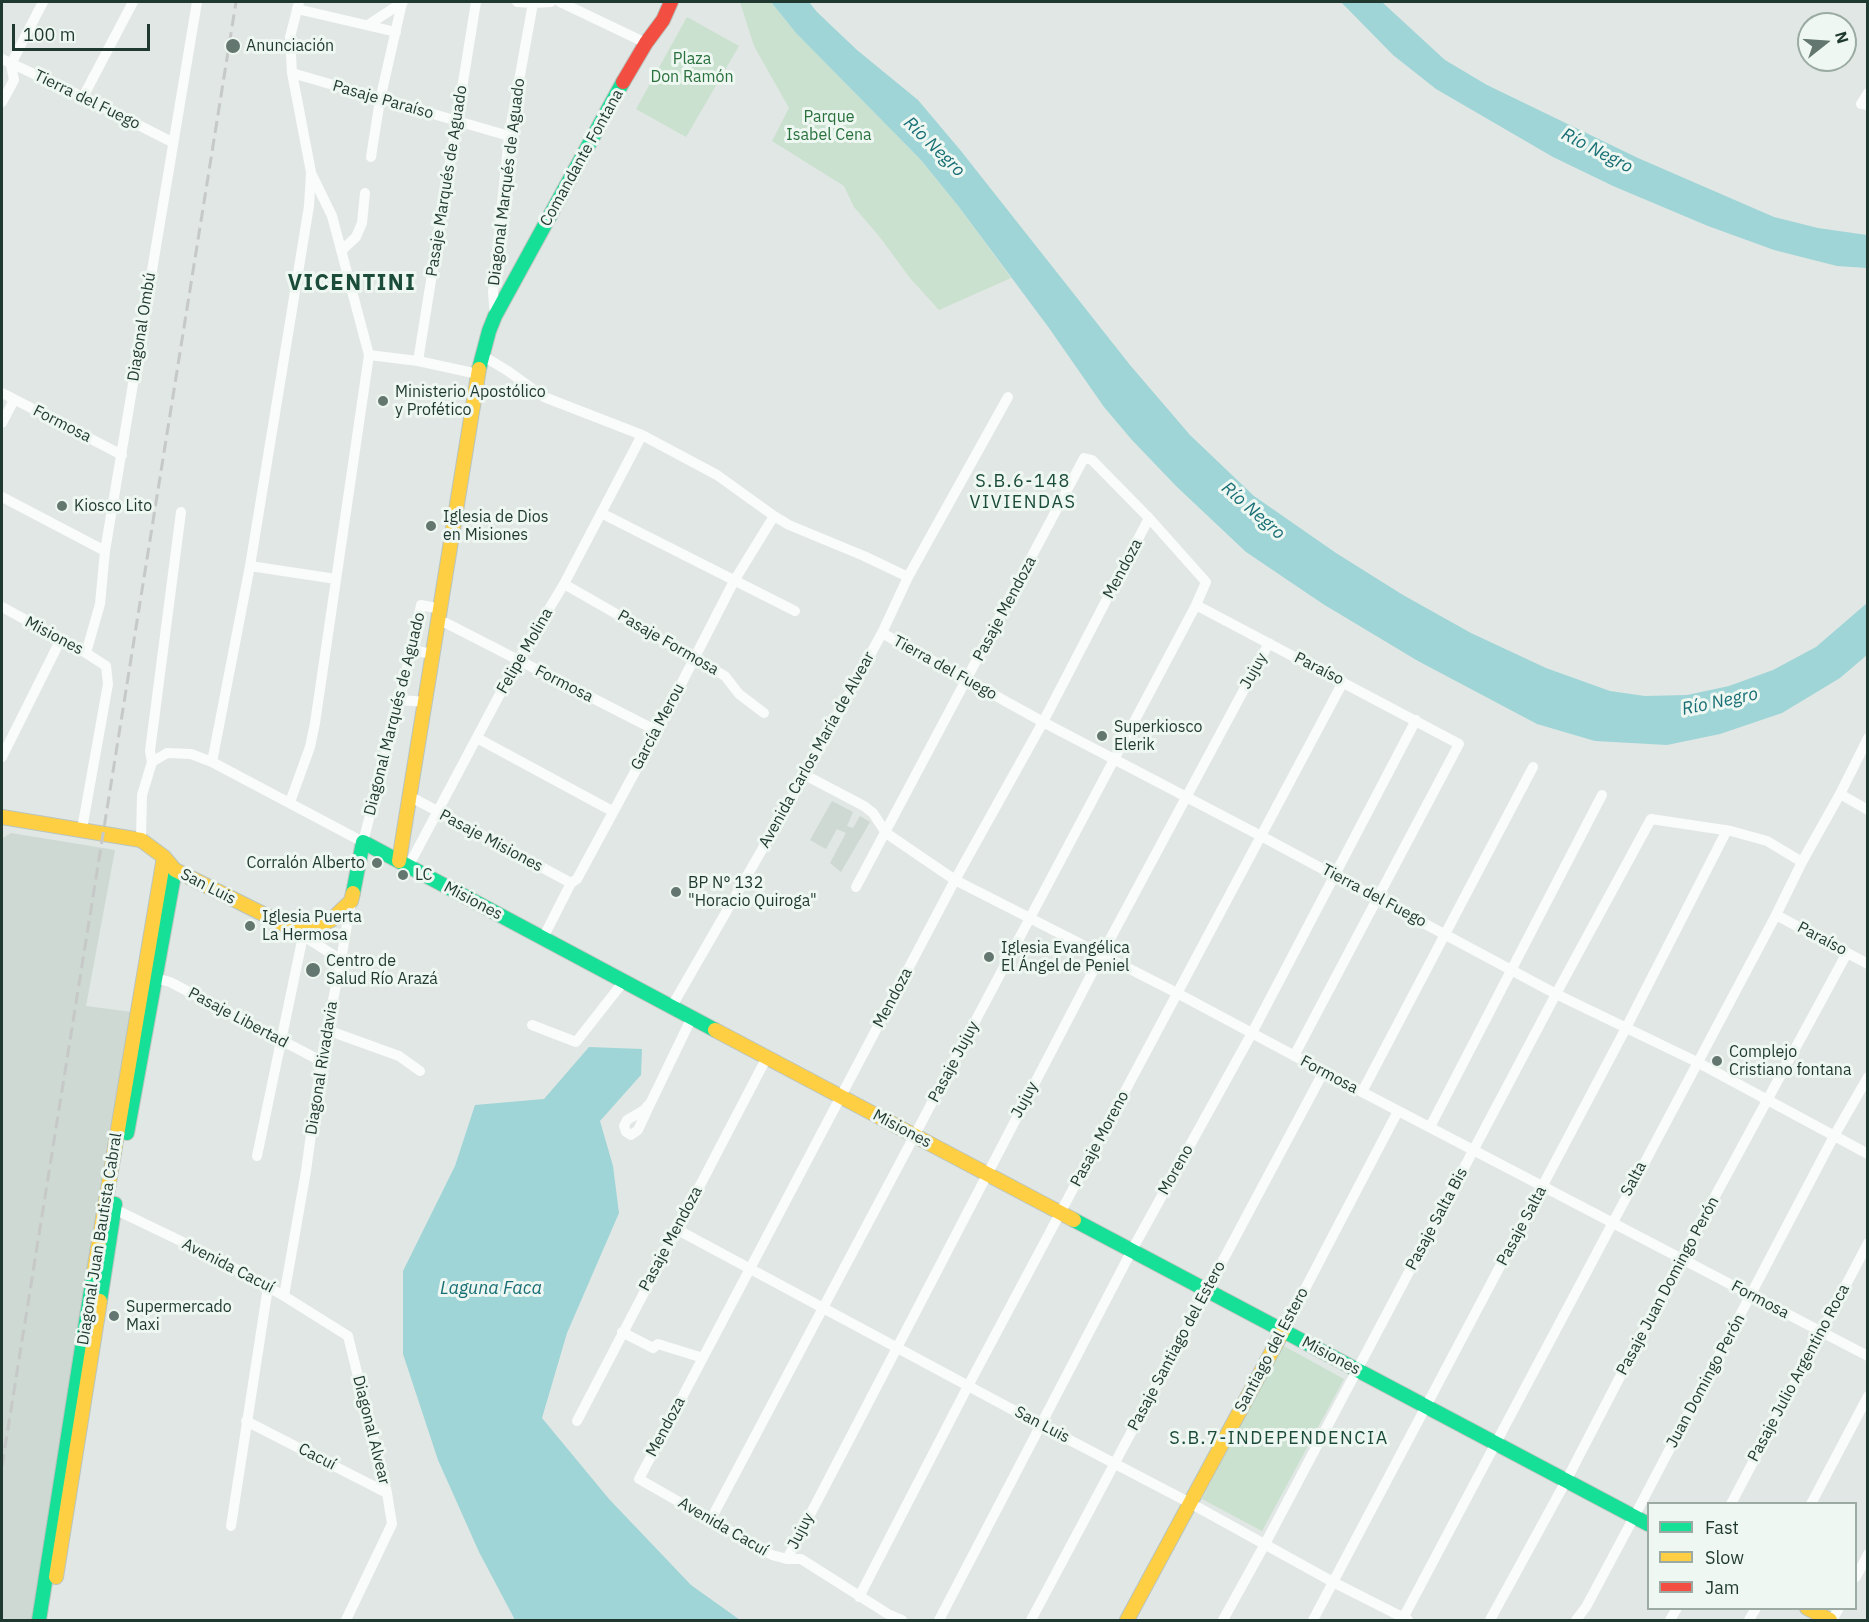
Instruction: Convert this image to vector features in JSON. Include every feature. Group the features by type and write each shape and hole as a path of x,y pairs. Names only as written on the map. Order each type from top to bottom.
{"street":[{"path":"2,102 14,80 6,62 43,2"},
{"path":"83,97 133,2"},
{"name":"Diagonal Ombú","path":"86,652 100,604 105,551 197,2"},
{"path":"368,25 403,2"},
{"path":"371,157 380,100 403,2"},
{"name":"Pasaje Marqués de Aguado","path":"418,362 476,2"},
{"path":"517,2 551,2"},
{"path":"560,2 646,43"},
{"name":"Comandante Fontana","path":"495,316 646,43 663,20 671,2"},
{"name":"Diagonal Marqués de Aguado","path":"403,864 411,797 478,374 495,316 493,291 509,136 533,3"},
{"path":"212,762 250,566 309,206 311,172 292,73 290,37 298,5 396,32"},
{"name":"Tierra del Fuego","path":"6,62 83,97 172,142"},
{"name":"Pasaje Paraíso","path":"292,73 509,136"},
{"path":"1868,93 1861,104 1868,105"},
{"path":"290,802 310,747 369,355 332,216 311,172"},
{"path":"342,250 356,237 362,223 365,193"},
{"path":"369,355 478,374"},
{"path":"483,356 544,397 642,435 717,475 789,525 908,577"},
{"name":"Formosa","path":"2,393 122,456"},
{"name":"Avenida Carlos María de Alvear","path":"672,1006 805,775 882,633 908,577 1008,397"},
{"path":"2,423 14,399"},
{"name":"Felipe Molina","path":"403,864 436,812 518,660 564,584 642,435"},
{"name":"Pasaje Mendoza","path":"856,887 1084,458 1092,460 1149,518"},
{"path":"2,497 105,551"},
{"path":"141,840 142,795 152,762 150,751 181,512"},
{"path":"601,513 795,611"},
{"name":"García Merou","path":"543,938 657,731 734,581 774,516"},
{"path":"1149,518 1206,582 1196,605"},
{"name":"Mendoza","path":"639,1479 955,880 1043,722 1149,518"},
{"path":"250,566 336,579"},
{"name":"Pasaje Formosa","path":"564,584 725,676 739,693 764,713"},
{"name":"Diagonal Marqués de Aguado","path":"363,842 400,700 421,605 440,615"},
{"name":"Paraíso","path":"1196,605 1459,744 1378,898"},
{"name":"Pasaje Jujuy","path":"711,1519 1196,605"},
{"name":"Misiones","path":"2,607 86,652 106,666 108,684 82,829"},
{"name":"Formosa","path":"440,615 446,623 657,731"},
{"name":"Tierra del Fuego","path":"882,633 1043,722 1556,994 1696,1062 1868,1154"},
{"path":"2,757 61,639"},
{"name":"Jujuy","path":"787,1559 986,1174 1269,643"},
{"path":"411,650 433,654"},
{"name":"Pasaje Moreno","path":"859,1597 968,1386 1343,682"},
{"path":"400,700 426,702"},
{"name":"Moreno","path":"939,1620 1132,1250 1252,1033 1416,720"},
{"path":"477,738 612,811"},
{"name":"Salta","path":"1404,1620 1868,738"},
{"name":"Misiones","path":"152,762 167,753 191,754 212,762 1647,1524"},
{"path":"1362,1092 1533,767"},
{"name":"Formosa","path":"805,775 864,806 873,813 886,833 955,880 1177,993 1868,1356"},
{"path":"1840,794 1868,810"},
{"path":"1430,1127 1602,795"},
{"name":"Pasaje Misiones","path":"411,797 571,884"},
{"name":"San Luis","path":"2,818 141,840 164,857 175,870 287,926 341,960"},
{"name":"Pasaje Salta Bis","path":"1223,1620 1651,819 1727,830"},
{"path":"1727,830 1767,841 1802,862"},
{"name":"Pasaje Salta","path":"1313,1620 1626,1028 1727,830"},
{"name":"Diagonal Rivadavia","path":"284,1296 306,1171 321,1061 363,842"},
{"name":"Diagonal Juan Bautista Cabral","path":"39,1620 55,1552 77,1418 164,857"},
{"name":"Diagonal Juan Bautista Cabral","path":"109,1207 175,870"},
{"path":"1294,1056 1378,898"},
{"path":"287,926 311,929 331,920 351,901"},
{"name":"Paraíso","path":"1776,915 1868,964"},
{"path":"256,1156 303,936"},
{"name":"Pasaje Juan Domingo Perón","path":"1490,1620 1681,1259 1847,953"},
{"name":"Pasaje Libertad","path":"155,978 170,982 321,1061"},
{"path":"532,1025 576,1042 624,981"},
{"path":"651,1102 692,1017"},
{"path":"327,1030 399,1056 420,1071"},
{"name":"Pasaje Mendoza","path":"577,1421 767,1057"},
{"name":"Pasaje Santiago del Estero","path":"1031,1620 1324,1071"},
{"name":"Juan Domingo Perón","path":"1576,1620 1586,1607 1834,1136 1868,1077"},
{"name":"Santiago del Estero","path":"1127,1620 1398,1111"},
{"name":"Avenida Cacuí","path":"109,1207 218,1259 284,1296 348,1336"},
{"name":"San Luis","path":"676,1229 1190,1503 1404,1620"},
{"name":"Pasaje Julio Argentino Roca","path":"1732,1502 1868,1243"},
{"path":"231,1526 268,1287"},
{"path":"622,1332 654,1348 658,1344 703,1358"},
{"name":"Diagonal Alvear","path":"346,1620 392,1524 387,1493 348,1336"},
{"path":"1812,1502 1868,1396"},
{"name":"Cacuí","path":"246,1421 387,1493"},
{"name":"Avenida Cacuí","path":"639,1479 772,1555 787,1559 801,1559 887,1617 902,1620"},
{"name":"Diagonal Juan Bautista Cabral","path":"49,1620 55,1552"},
{"path":"1857,1574 1868,1554"},
{"path":"1811,1610 1831,1620"}],"shaded area":[{"path":"832,801 853,812 847,826 853,828 860,816 870,822 841,872 830,863 846,833 837,829 826,849 810,840"},
{"path":"11,833 115,850 86,1006 132,1012 33,1620 2,1620 2,848 3,838"}],"green space":[{"name":"Parque Isabel Cena","path":"740,2 771,2 796,33 921,160 1011,278 939,310 910,278 854,207 844,186 772,141 789,108 754,46"},
{"name":"Plaza Don Ramón","path":"687,17 739,46 686,137 636,109"},
{"path":"1282,1345 1344,1379 1262,1531 1202,1499"}],"water":[{"name":"Río Negro","path":"771,2 809,2 857,50 918,100 1130,365 1190,435 1254,496 1336,553 1403,595 1471,633 1546,668 1610,691 1645,696 1687,695 1729,686 1773,670 1816,647 1867,603 1867,655 1840,678 1782,713 1720,734 1667,745 1595,741 1537,724 1418,661 1323,604 1246,552 1176,486 1104,407 1049,328 921,160 796,33"},
{"name":"Río Negro","path":"1341,2 1382,2 1445,60 1487,85 1638,158 1774,217 1818,228 1867,235 1867,268 1837,266 1774,250 1708,226 1613,186 1553,157 1436,89 1393,55"},
{"name":"Laguna Faca","path":"589,1047 642,1049 641,1075 600,1121 613,1166 619,1213 567,1333 542,1418 609,1499 691,1585 740,1620 515,1620 479,1552 438,1460 403,1354 403,1271 455,1166 475,1105 544,1099"}],"railway":[{"path":"2,1466 236,2"}],"traffic: fast":[{"path":"479,369 495,316 623,82"},
{"path":"353,893 363,842 715,1030"},
{"path":"127,1133 175,870"},
{"path":"100,1301 115,1204"},
{"path":"1074,1220 1647,1523"},
{"path":"39,1620 94,1271"}],"traffic: slow":[{"path":"399,861 479,369"},
{"path":"2,817 141,840 164,857 175,870 287,926 311,929 331,920 351,901 353,893"},
{"path":"94,1271 164,857"},
{"path":"715,1030 1074,1220"},
{"path":"56,1577 100,1301"},
{"path":"1127,1620 1283,1331"},
{"path":"1811,1610 1830,1620"}],"traffic: jam":[{"path":"623,82 646,43 663,20 671,2"}],"place":[{"name":"Anunciación","path":"233,46"},
{"name":"Ministerio Apostólico y Profético","path":"383,401"},
{"name":"Kiosco Lito","path":"62,506"},
{"name":"Iglesia de Dios en Misiones","path":"431,526"},
{"name":"Superkiosco Elerik","path":"1102,736"},
{"name":"Corralón Alberto","path":"377,863"},
{"name":"LC","path":"403,875"},
{"name":"BP N° 132 \"Horacio Quiroga\"","path":"676,892"},
{"name":"Iglesia Puerta La Hermosa","path":"250,926"},
{"name":"Iglesia Evangélica El Ángel de Peniel","path":"989,957"},
{"name":"Centro de Salud Río Arazá","path":"313,970"},
{"name":"Complejo Cristiano fontana","path":"1717,1061"},
{"name":"Supermercado Maxi","path":"114,1316"}],"district":[{"name":"VICENTINI","path":"352,284"},
{"name":"S.B.6-148 VIVIENDAS","path":"1023,492"},
{"name":"S.B.7-INDEPENDENCIA","path":"1279,1439"}]}
